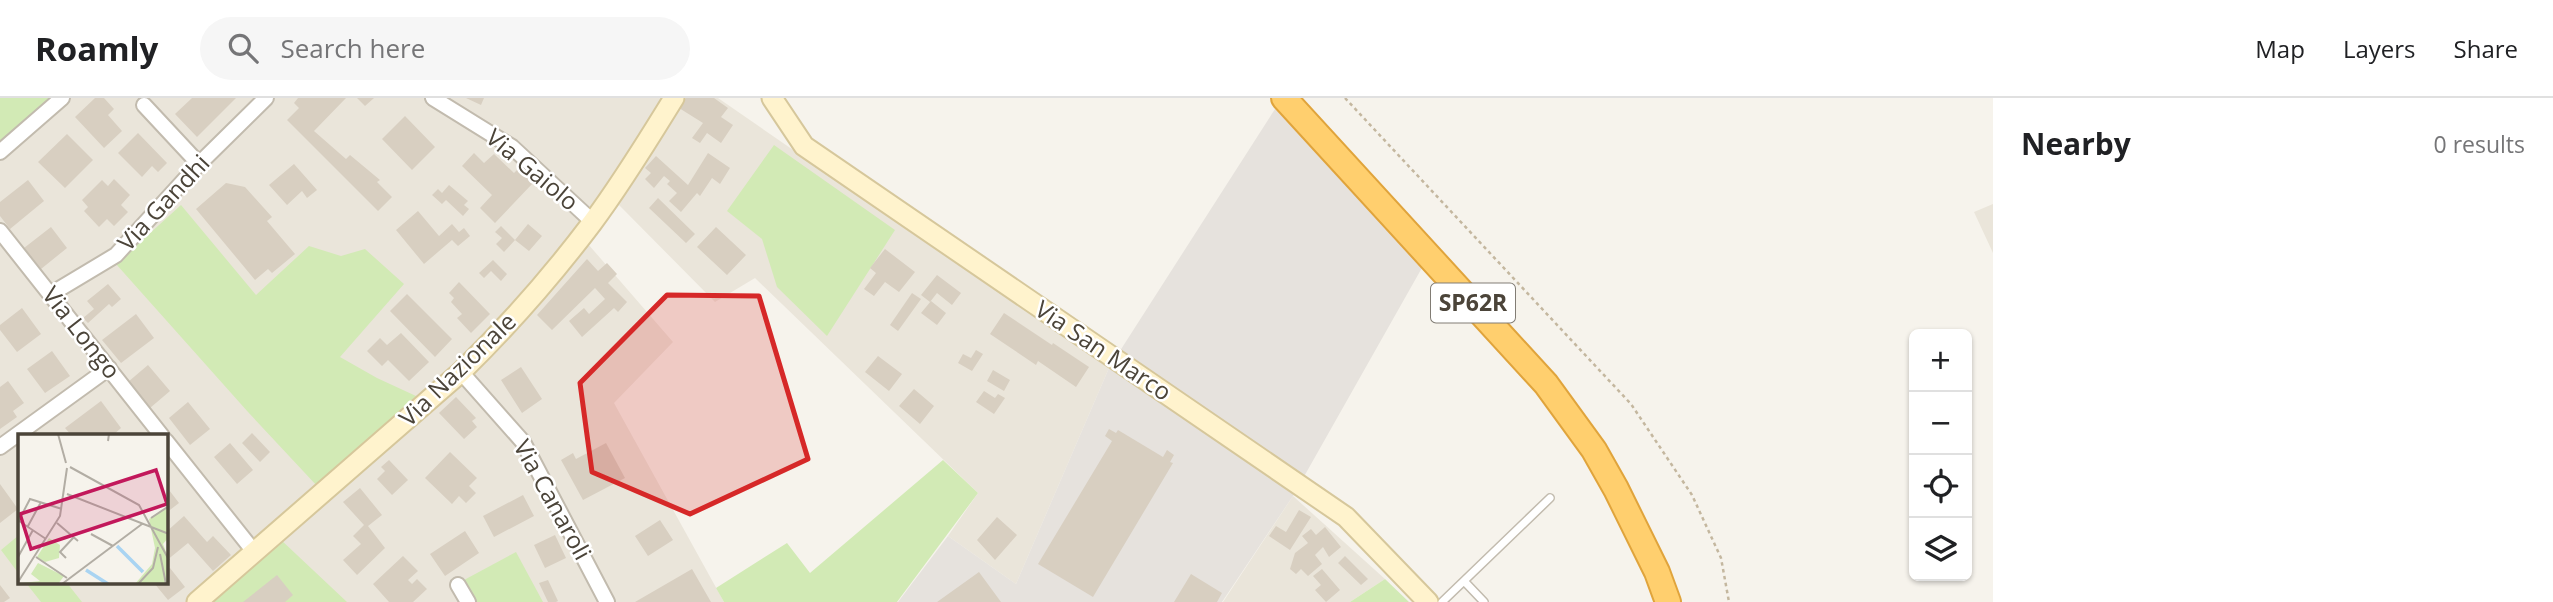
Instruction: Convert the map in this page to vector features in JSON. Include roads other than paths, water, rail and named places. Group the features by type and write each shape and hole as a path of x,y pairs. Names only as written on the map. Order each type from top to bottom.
{"highway":[{"name":"SP62R","path":"1284,98 1546,384 1594,450 1636,528 1668,602"}],"street":[{"path":"0,152 62,98"},
{"name":"Via Gandhi","path":"51,295 116,255 199,164 266,98"},
{"name":"Via Gaiolo","path":"433,98 512,147 593,222"},
{"name":"Via Nazionale","path":"197,602 461,372 531,299 593,222 674,98"},
{"name":"Via San Marco","path":"772,100 804,146 830,166 1346,517 1428,602"},
{"path":"144,105 199,164"},
{"name":"Via Longo","path":"0,231 160,434"},
{"path":"0,447 109,368"},
{"name":"Via Canaroli","path":"461,372 523,442 607,602"},
{"path":"168,444 255,553"},
{"path":"458,585 468,602"}],"lane":[{"path":"1442,602 1550,498"},
{"path":"1464,581 1484,602"}]}
